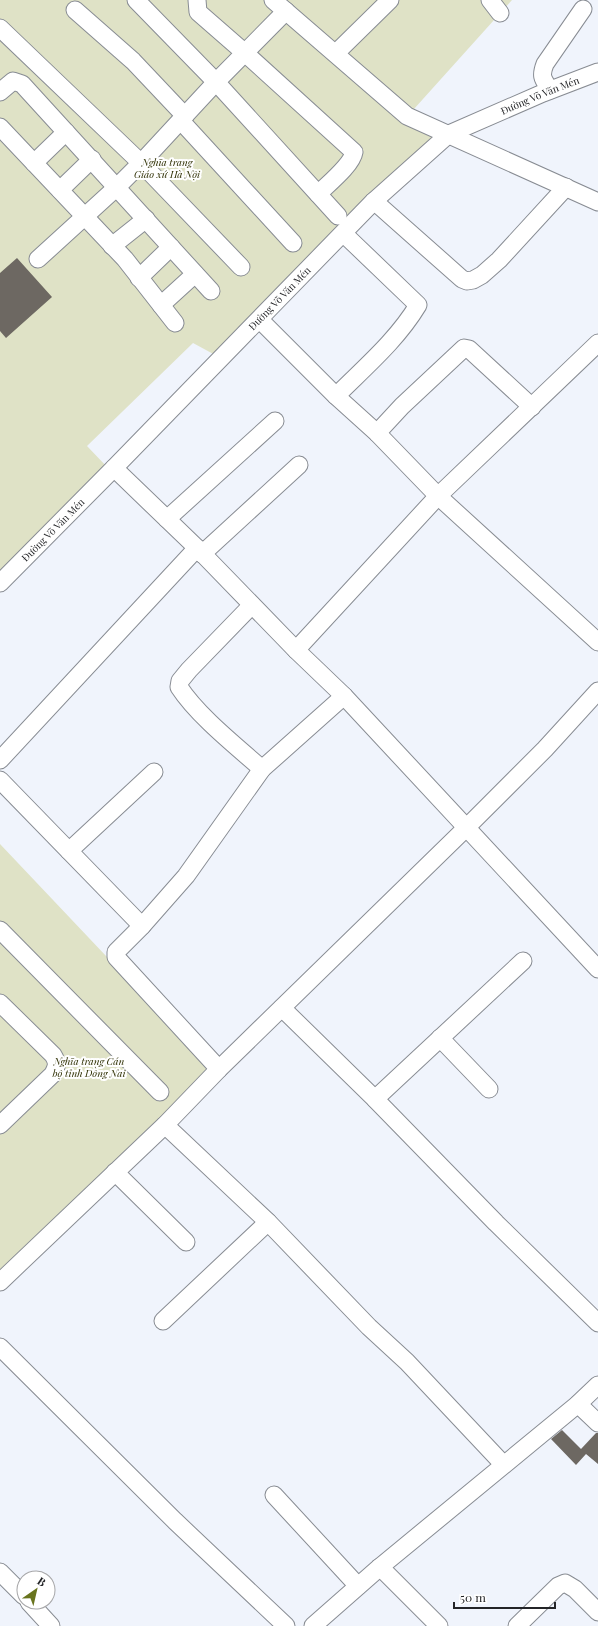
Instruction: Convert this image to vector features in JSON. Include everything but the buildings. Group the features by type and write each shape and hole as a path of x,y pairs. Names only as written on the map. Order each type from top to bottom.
{"street":[{"path":"136,0 216,82 338,216"},
{"path":"197,0 198,12 245,52 354,152 353,157 346,166 318,194"},
{"path":"273,0 407,116 598,202"},
{"path":"336,53 390,0"},
{"path":"550,90 542,78 545,64 583,9"},
{"path":"75,10 133,61 293,243"},
{"path":"38,259 142,163 216,82 286,11"},
{"path":"0,28 142,163 241,267"},
{"name":"Đường Võ Văn Mén","path":"0,583 260,320 374,201 449,134 550,90 598,72"},
{"path":"0,92 13,81 22,84 211,291"},
{"path":"0,128 112,246 175,323"},
{"path":"34,163 66,132"},
{"path":"60,190 92,160"},
{"path":"374,201 450,268 467,281 473,280 482,275 499,260 566,187"},
{"path":"112,246 146,219"},
{"path":"336,396 396,336 410,319 418,305 344,234"},
{"path":"139,278 171,247"},
{"path":"161,305 195,274"},
{"path":"260,320 336,396 377,433 438,496 598,642"},
{"path":"296,650 438,496 598,343"},
{"path":"377,433 402,406 464,348 469,349 532,407"},
{"path":"167,519 275,421"},
{"path":"0,760 199,551 299,465"},
{"path":"114,468 344,696 598,969"},
{"path":"252,604 189,670 180,681 179,687 185,696 206,718 262,769"},
{"path":"0,1282 165,1125 219,1069 467,827 544,749 598,691"},
{"path":"219,1069 116,957 116,952 142,926 186,876 262,769 344,696"},
{"path":"69,851 154,772"},
{"path":"0,780 142,926"},
{"path":"0,930 160,1092"},
{"path":"375,1099 523,961"},
{"path":"282,1008 375,1099 496,1223 598,1322"},
{"path":"2,1010 53,1055 58,1065 53,1074 3,1118"},
{"path":"440,1038 489,1089"},
{"path":"165,1125 268,1222 369,1326 407,1362 503,1464"},
{"path":"115,1172 186,1242"},
{"path":"163,1321 268,1222"},
{"path":"0,1347 175,1520 286,1626"},
{"path":"312,1626 503,1464 578,1404 598,1385"},
{"path":"578,1404 598,1423"},
{"path":"274,1494 358,1586"},
{"path":"380,1567 439,1626"},
{"path":"0,1572 16,1588"},
{"path":"517,1626 558,1586 565,1583 575,1589 598,1612"},
{"path":"37,1610 52,1626"}],"green space":[{"name":"Nghĩa trang Giáo xứ Hà Nội","path":"0,0 512,0 405,119 440,135 217,356 193,343 87,446 108,468 0,576"},
{"name":"Nghĩa trang Cán bộ tỉnh Đồng Nai","path":"0,844 213,1069 0,1275"}]}
